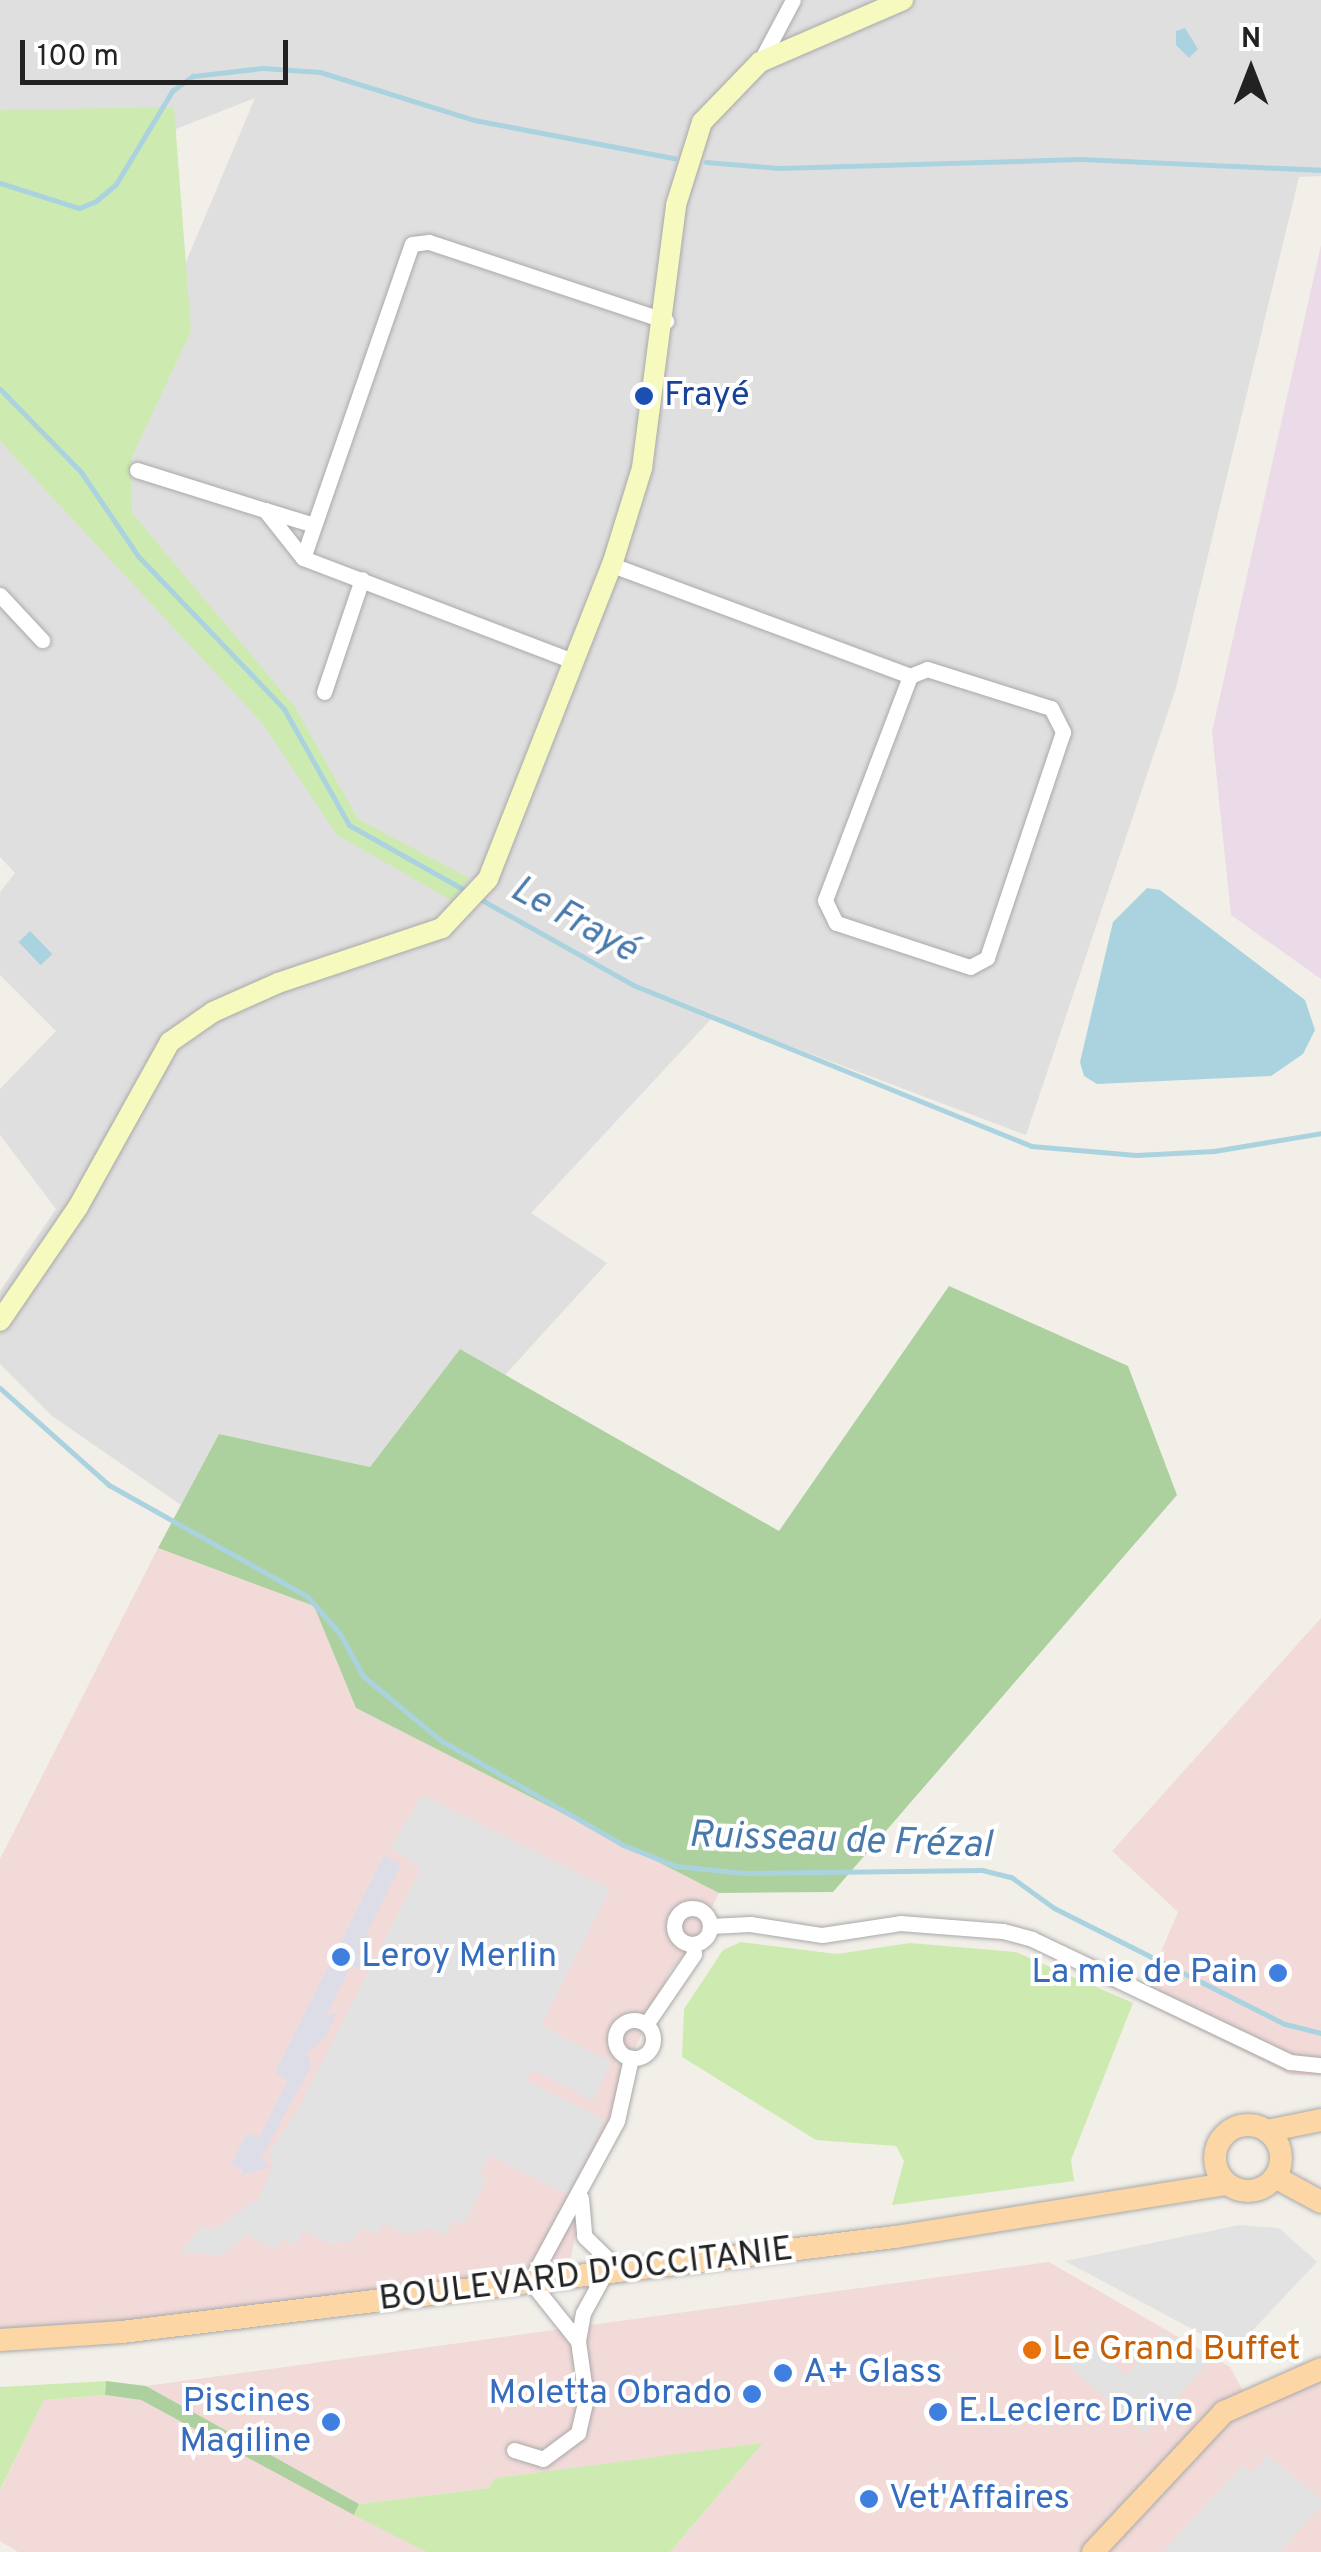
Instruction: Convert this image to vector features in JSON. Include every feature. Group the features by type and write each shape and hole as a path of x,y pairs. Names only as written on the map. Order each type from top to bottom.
{"main road":[{"name":"BOULEVARD D'OCCITANIE","path":"1170,2190 1214,2159 1228,2131 1249,2124 1267,2131 1321,2122"},
{"name":"BOULEVARD D'OCCITANIE","path":"0,2340 122,2332 1029,2219 1170,2190 1227,2184 1251,2191 1321,2122"},
{"path":"1267,2131 1278,2166 1321,2202"},
{"path":"1214,2159 1227,2184"},
{"path":"1093,2552 1224,2412 1321,2369"}],"street":[{"path":"0,1321 78,1207 170,1042 212,1012 414,939 468,906 483,887 505,846 612,565 642,468 666,321 676,205 702,122 760,62 793,0"},
{"path":"760,62 903,0"},
{"path":"303,558 412,244 429,242 666,321"},
{"path":"137,470 314,525"},
{"path":"266,510 303,558 575,662"},
{"path":"612,565 910,676 927,670 1051,708 1063,732 988,958 970,967 836,923 825,900 910,676"},
{"path":"324,692 362,579"},
{"path":"0,595 42,640"},
{"path":"693,1944 676,1934 678,1914 699,1909 710,1926"},
{"path":"710,1926 750,1924 822,1935 900,1923 1003,1931 1032,1939 1276,2056 1321,2065"},
{"path":"693,1944 705,1939 710,1926"},
{"path":"646,2024 694,1954 693,1944"},
{"path":"625,2022 646,2024 654,2043 645,2055 631,2058 618,2049 616,2033 625,2022"},
{"path":"578,2341 530,2281 582,2194 616,2122 631,2058"},
{"path":"514,2450 543,2460 578,2433 586,2398 578,2341 583,2313 613,2272 584,2236 582,2194"}],"shaded area":[{"path":"0,0 1321,0 1321,176 1299,177 1176,688 1026,1135 713,1017 531,1213 607,1263 505,1375 460,1349 370,1467 219,1434 181,1505 52,1416 0,1364 0,1291 56,1209 0,1135 0,1089 56,1031 0,975 0,892 15,873 0,857 0,441 77,521 255,98 97,160 0,163"},
{"path":"1321,245 1321,979 1231,915 1212,732"},
{"name":"Leroy Merlin","path":"158,1548 314,1606 356,1708 719,1893 693,1944 670,1971 631,2058 617,2121 582,2194 568,2276 0,2340 0,1859"},
{"path":"1321,1618 1321,2075 1291,2075 1140,2001 1178,1912 1112,1851"},
{"path":"422,1795 610,1889 541,2025 611,2062 593,2101 533,2070 527,2081 605,2120 568,2195 490,2156 480,2175 487,2179 464,2225 453,2220 445,2235 430,2228 404,2234 383,2224 377,2235 361,2228 353,2241 329,2244 303,2231 295,2245 282,2239 276,2250 246,2235 221,2255 181,2253 200,2228 214,2229 258,2199 272,2170 270,2151 297,2111 421,1868 390,1848"},
{"path":"384,1856 401,1864 366,1935 374,1940 364,1940 359,1950 367,1954 359,1969 351,1966 326,2016 337,2013 325,2038 307,2053 311,2066 262,2157 269,2167 240,2176 243,2170 231,2164 247,2133 259,2138 288,2080 275,2073"},
{"path":"1239,2225 1279,2228 1317,2262 1233,2351 1065,2261"},
{"path":"1049,2262 1230,2367 1247,2398 1321,2369 1321,2552 670,2552 762,2444 495,2478 488,2488 359,2504 146,2386"},
{"path":"1162,2332 1213,2358 1145,2434 1068,2364 1090,2343 1127,2376"},
{"path":"105,2395 141,2400 427,2552 18,2552 0,2541 0,2491 44,2400"},
{"path":"1267,2455 1321,2499 1321,2507 1280,2552 1163,2552 1242,2465 1252,2473"}],"green space":[{"path":"174,107 191,331 131,459 132,513 295,707 358,819 469,878 451,900 337,835 263,724 0,441 0,110"},
{"path":"949,1286 1128,1366 1177,1495 833,1892 719,1893 356,1708 314,1606 158,1548 219,1434 370,1467 460,1349 779,1531"},
{"path":"741,1942 837,1954 910,1943 1016,1952 1133,2003 1071,2160 1074,2181 892,2205 904,2161 896,2146 816,2140 682,2057 684,2009 723,1950"},
{"path":"106,2381 105,2395 44,2400 0,2490 0,2387"},
{"path":"106,2381 146,2386 359,2504 354,2515 141,2400 105,2395"},
{"path":"763,2443 670,2552 427,2552 354,2515 359,2504 488,2488 495,2478"}],"water":[{"path":"1185,28 1198,49 1189,58 1176,45 1176,31"},
{"path":"1147,888 1160,890 1305,1000 1315,1030 1303,1054 1271,1076 1097,1084 1084,1076 1080,1062 1113,922"},
{"path":"30,931 52,954 41,965 18,942"}],"waterway":[{"path":"0,183 79,208 96,201 116,184 172,91 193,76 263,68 320,72 474,120 674,158"},
{"path":"706,162 779,168 1081,159 1321,170"},
{"name":"Le Frayé","path":"0,389 81,472 138,556 284,709 349,825 466,891"},
{"name":"Le Frayé","path":"480,899 633,985 1031,1146 1136,1155 1214,1151 1321,1133"},
{"name":"Ruisseau de Frézal","path":"0,1388 109,1485 307,1596 340,1634 363,1676 440,1740 623,1845 676,1866 744,1873 982,1870 1011,1877 1054,1908 1285,2024 1321,2033"}],"place":[{"name":"Frayé","path":"644,396"},
{"name":"Leroy Merlin","path":"341,1957"},
{"name":"La mie de Pain","path":"1278,1973"},
{"name":"Le Grand Buffet","path":"1032,2350"},
{"name":"A+ Glass","path":"783,2373"},
{"name":"Moletta Obrado","path":"752,2394"},
{"name":"E.Leclerc Drive","path":"938,2412"},
{"name":"Piscines Magiline","path":"331,2422"},
{"name":"Vet'Affaires","path":"869,2499"}]}
